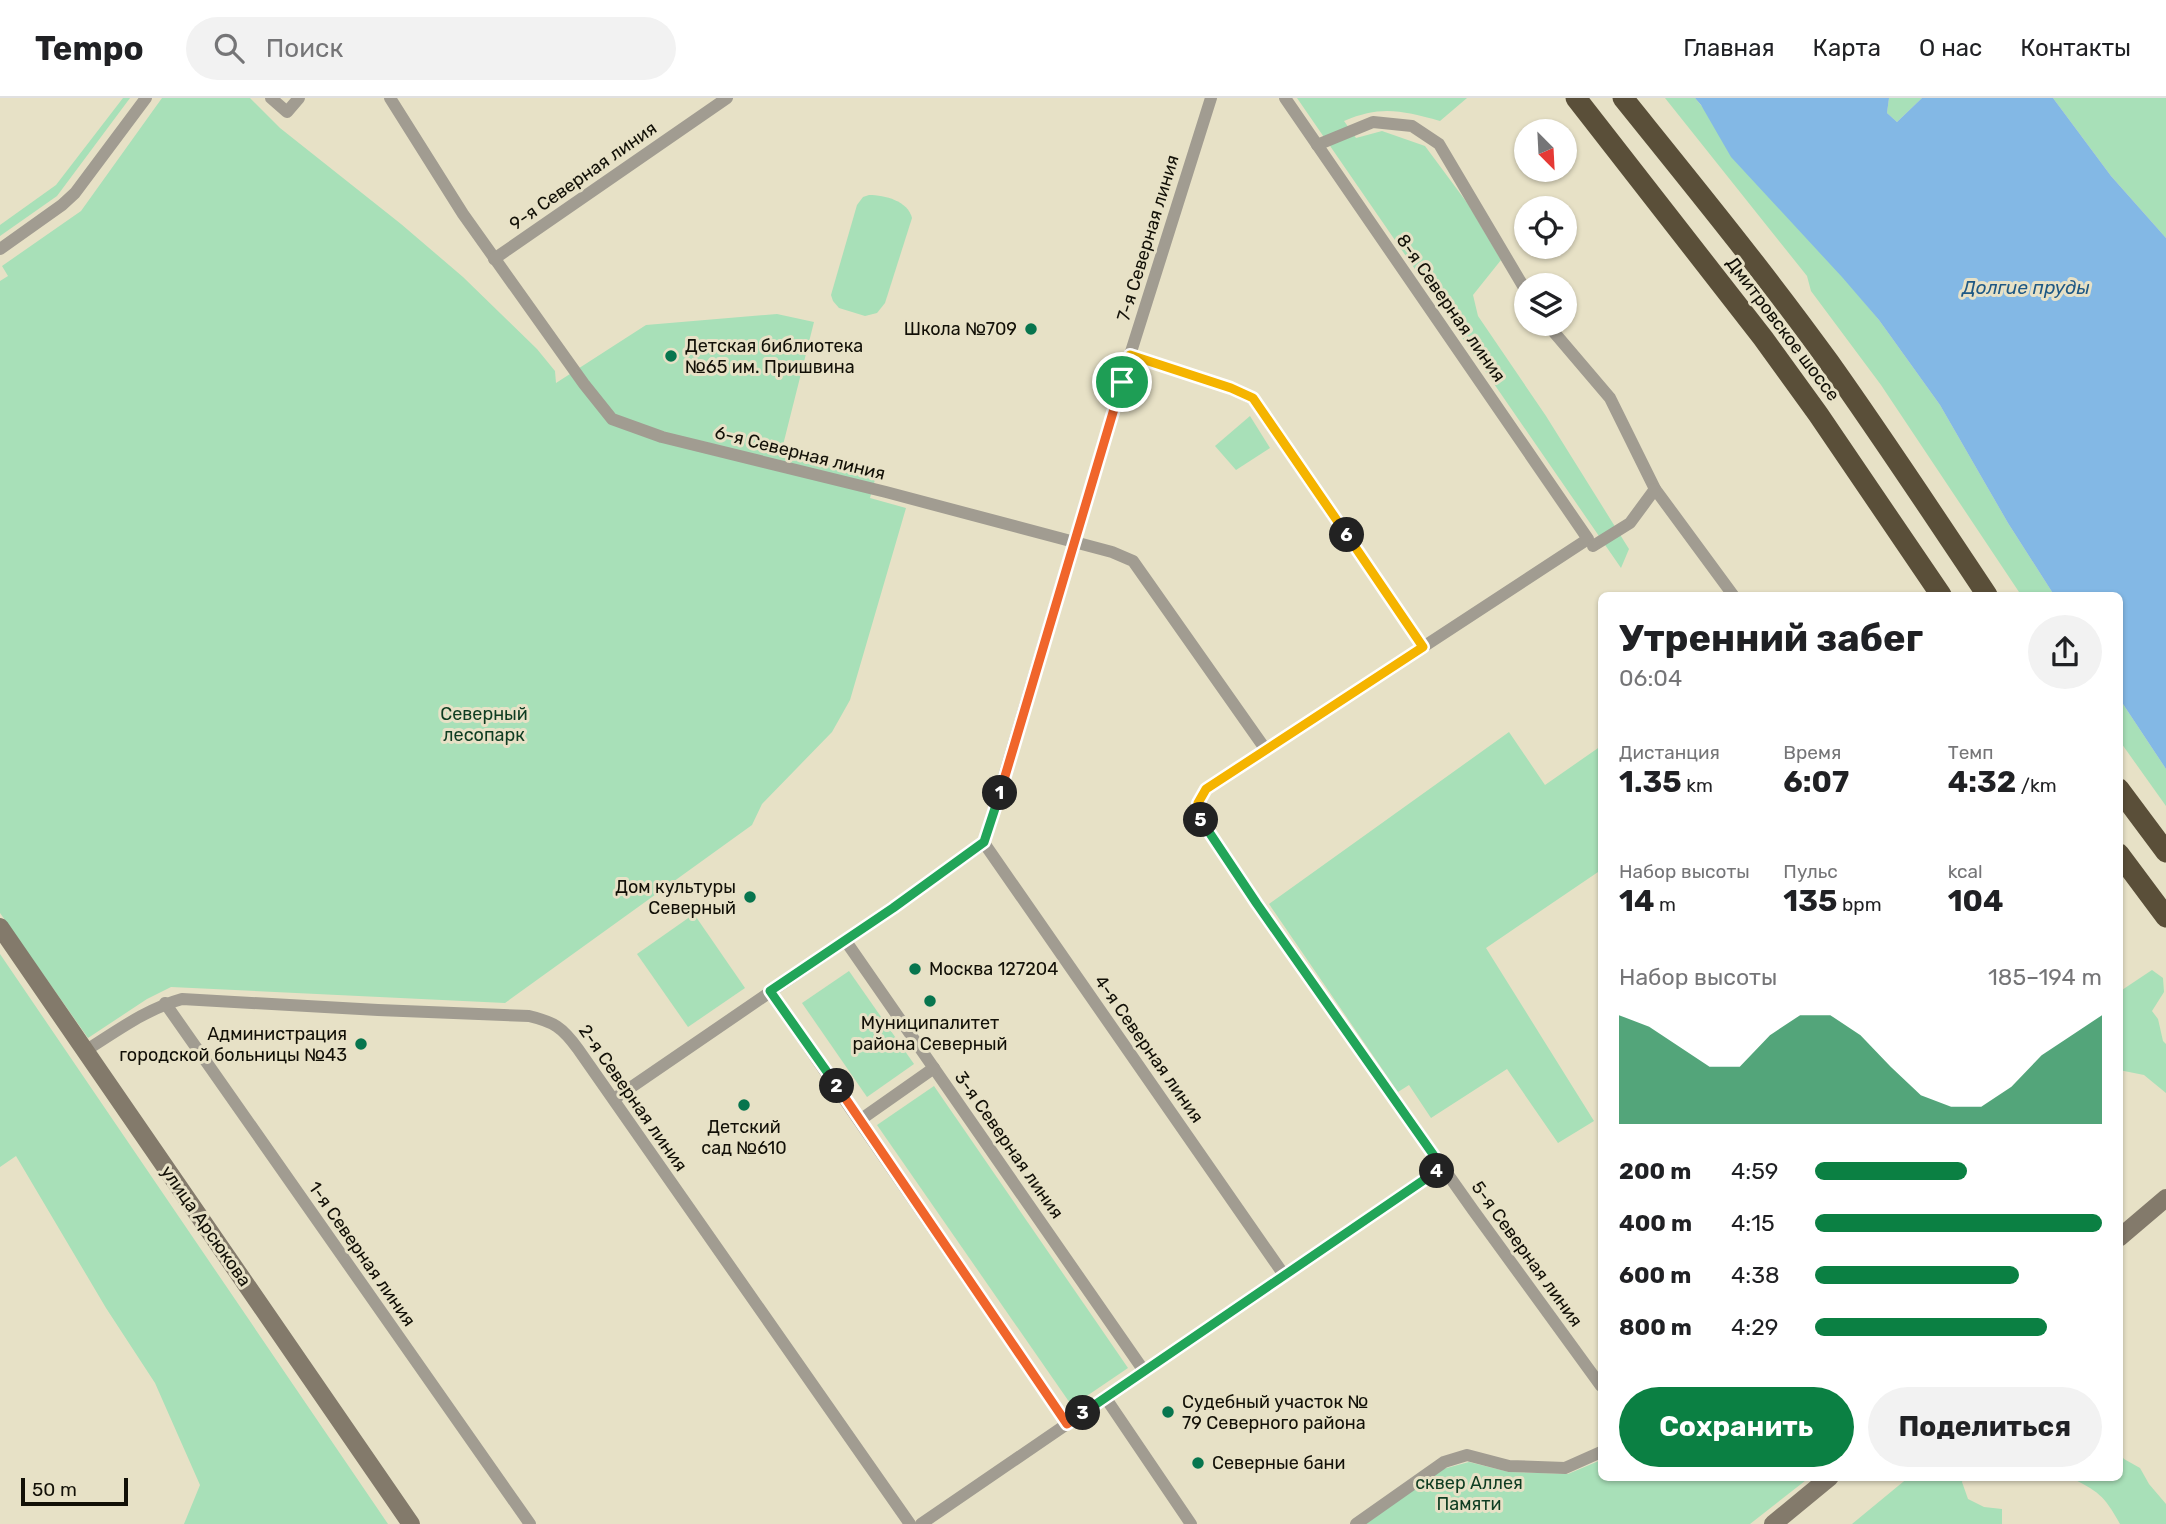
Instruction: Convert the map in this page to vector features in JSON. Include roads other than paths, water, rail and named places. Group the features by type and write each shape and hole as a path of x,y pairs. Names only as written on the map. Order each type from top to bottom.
{"highway":[{"name":"Дмитровское шоссе","path":"1576,98 1763,338 1939,592"},
{"name":"Дмитровское шоссе","path":"1623,98 1828,361 1985,592"},
{"path":"2123,794 2166,852"},
{"path":"2123,859 2166,917"}],"street":[{"path":"0,249 75,193 146,98"},
{"path":"271,98 287,112 299,98"},
{"name":"6-я Северная линия","path":"390,98 494,259 612,419 662,437 886,492 1112,552 1133,561 1266,750"},
{"name":"9-я Северная линия","path":"494,259 727,98"},
{"name":"7-я Северная линия","path":"984,842 1130,355 1212,98"},
{"name":"8-я Северная линия","path":"1285,98 1590,542"},
{"path":"1317,145 1373,122 1412,126 1439,144 1515,273"},
{"path":"1557,336 1610,398 1655,489 1731,592"},
{"path":"1130,355 1231,388 1253,398 1423,647"},
{"name":"5-я Северная линия","path":"1598,1382 1265,916 1201,820 1198,803 1206,789 1423,647 1590,542 1630,523 1655,489"},
{"path":"614,1099 893,908 984,842"},
{"name":"4-я Северная линия","path":"984,842 1284,1275"},
{"name":"улица Арсюкова","path":"0,927 411,1524"},
{"name":"3-я Северная линия","path":"845,940 1144,1371"},
{"path":"770,991 1067,1424"},
{"name":"2-я Северная линия","path":"85,1051 138,1016 182,999 528,1016 549,1021 564,1030 614,1099 910,1524"},
{"name":"1-я Северная линия","path":"166,1003 530,1524"},
{"path":"860,1120 934,1068"},
{"path":"921,1524 1442,1167"},
{"path":"2123,1235 2166,1198"},
{"path":"1105,1397 1191,1524"},
{"path":"1356,1524 1444,1462 1467,1455 1509,1466 1565,1468 1598,1453"},
{"path":"1773,1524 1825,1481"}],"water":[{"name":"Долгие пруды","path":"1695,98 1889,98 1887,113 1897,122 1922,98 2053,98 2111,176 2166,238 2166,769 2123,704 2123,592 2052,592 2008,523 1940,405 1879,320 1731,157"}],"place":[{"name":"Школа №709","path":"1031,329"},
{"name":"Детская библиотека №65 им. Пришвина","path":"671,356"},
{"name":"Дом культуры Северный","path":"750,897"},
{"name":"Москва 127204","path":"915,969"},
{"name":"Муниципалитет района Северный","path":"930,1001"},
{"name":"Администрация городской больницы №43","path":"361,1044"},
{"name":"Детский сад №610","path":"744,1105"},
{"name":"Судебный участок № 79 Северного района","path":"1168,1412"},
{"name":"Северные бани","path":"1198,1463"}],"park label":[{"name":"Северный лесопарк","path":"484,724"},
{"name":"сквер Аллея Памяти","path":"1469,1493"}]}
